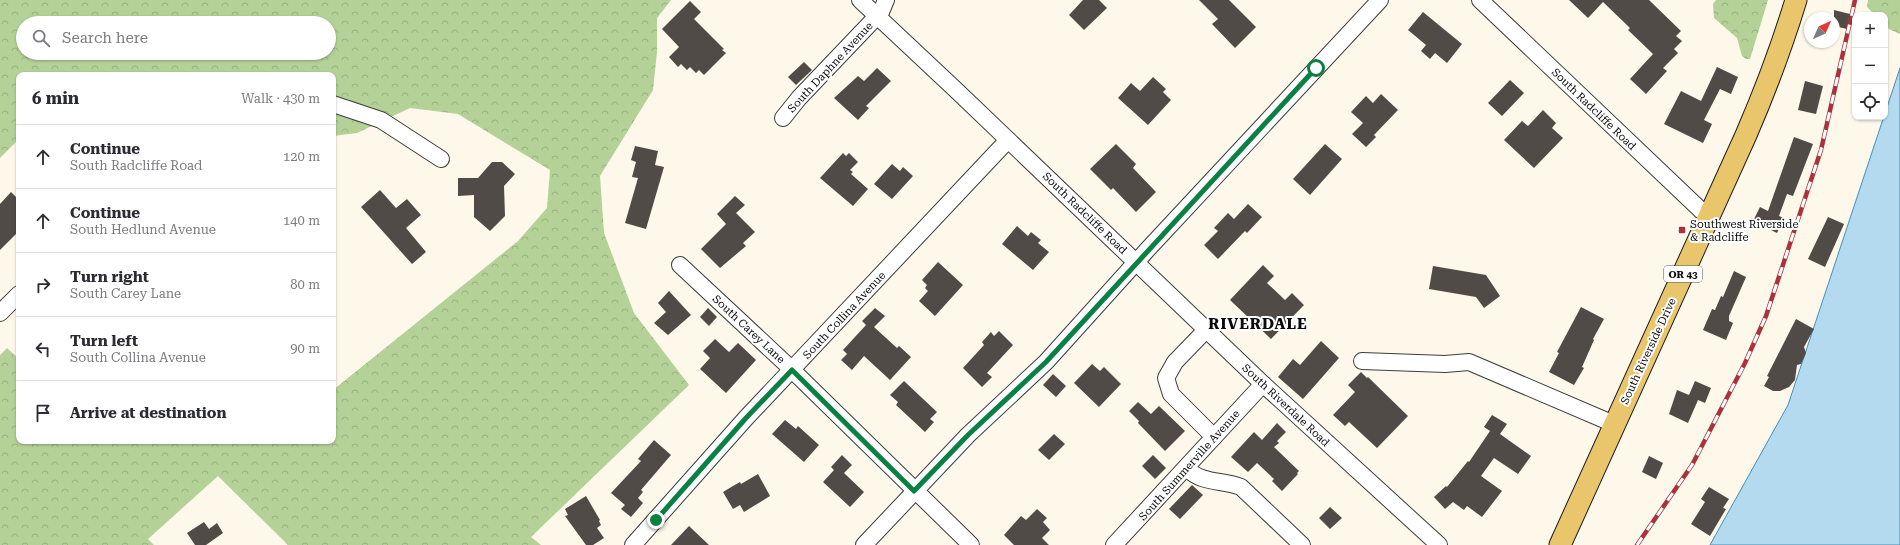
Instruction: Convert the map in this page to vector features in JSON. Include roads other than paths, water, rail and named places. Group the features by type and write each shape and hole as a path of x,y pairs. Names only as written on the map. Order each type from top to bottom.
{"main road":[{"name":"South Riverside Drive","path":"1560,545 1765,90 1786,33 1796,0"}],"street":[{"name":"South Radcliffe Road","path":"860,0 1136,263 1380,0"},
{"name":"South Daphne Avenue","path":"783,118 799,98 877,16 884,7 886,0"},
{"name":"South Radcliffe Road","path":"1480,0 1708,218"},
{"path":"336,105 381,120 441,159"},
{"name":"South Collina Avenue","path":"633,545 746,418 1008,140"},
{"name":"South Riverdale Road","path":"1136,263 1263,384 1439,545"},
{"path":"864,545 968,435 1046,362 1136,263"},
{"name":"South Carey Lane","path":"680,265 792,370 914,491 971,545"},
{"path":"0,313 16,297"},
{"path":"1206,330 1174,362 1166,378 1171,394 1214,437"},
{"path":"1362,361 1445,364 1469,362 1614,424"},
{"name":"South Summerville Avenue","path":"1114,545 1263,384"},
{"path":"1186,468 1200,478 1233,484 1241,487 1302,545"}],"water":[{"path":"1900,68 1900,545 1710,545 1788,405 1883,120 1888,120 1888,104"}],"railway":[{"path":"1637,545 1692,465 1745,363 1766,316 1821,150 1855,0"}],"place":[{"name":"Southwest Riverside & Radcliffe","path":"1682,230"}],"district":[{"name":"RIVERDALE","path":"1258,324"}]}
